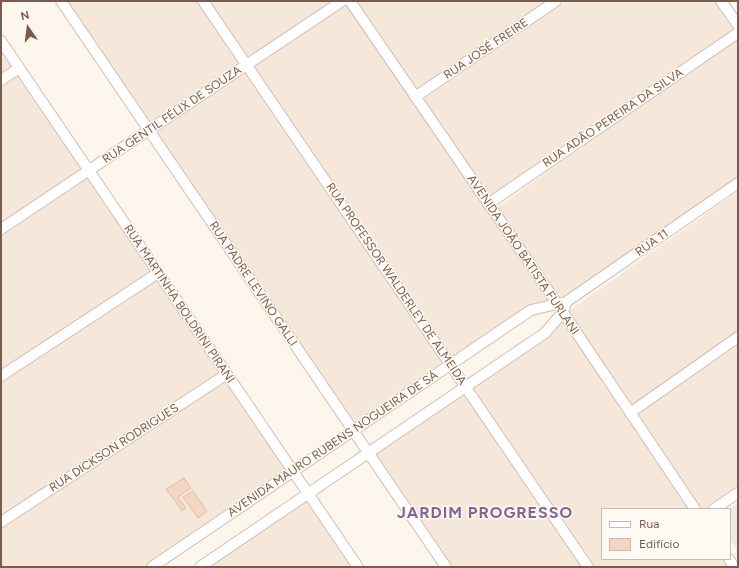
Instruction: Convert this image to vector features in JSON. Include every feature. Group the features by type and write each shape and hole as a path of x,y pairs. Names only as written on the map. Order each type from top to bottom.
{"street":[{"name":"RUA PADRE LEVINO GALLI","path":"61,1 446,567"},
{"name":"RUA PROFESSOR WALDERLEY DE ALMEIDA","path":"203,1 588,567"},
{"name":"RUA GENTIL FÉLIX DE SOUZA","path":"1,230 342,1"},
{"name":"AVENIDA JOÃO BATISTA FURLANI","path":"350,1 488,204 562,307 630,413 694,508"},
{"name":"RUA JOSÉ FREIRE","path":"416,97 556,1"},
{"path":"721,1 738,25"},
{"name":"RUA ADÃO PEREIRA DA SILVA","path":"488,204 738,33"},
{"name":"RUA MARTINHA BOLDRINI PIRANI","path":"1,41 358,567"},
{"path":"1,80 19,68"},
{"name":"RUA 11","path":"562,307 738,183"},
{"path":"1,376 158,273"},
{"path":"200,567 545,333 562,307"},
{"name":"AVENIDA MAURO RUBENS NOGUEIRA DE SÁ","path":"152,567 531,310 562,307"},
{"path":"630,413 738,337"},
{"name":"RUA DICKSON RODRIGUES","path":"1,522 227,374"},
{"path":"716,508 738,493"}],"shaded area":[{"path":"64,1 350,1 558,306 531,310 353,431 149,130 153,127"},
{"path":"352,1 551,1 416,96"},
{"path":"566,1 717,1 735,28 488,202 421,101"},
{"path":"738,37 738,179 560,301 495,209"},
{"path":"1,41 293,472 152,567 1,567"},
{"path":"738,191 738,335 631,410 566,313"},
{"path":"558,306 694,508 601,508 601,560 730,560 734,567 446,567 368,454 545,333"},
{"path":"738,345 738,492 715,508 697,508 636,416"},
{"path":"308,494 358,567 200,567"},
{"path":"738,502 738,552 731,541 731,509"}],"building":[{"path":"184,478 191,488 178,497 186,508 182,511 166,489"},
{"path":"193,491 207,511 198,518 183,497"}],"district":[{"name":"JARDIM PROGRESSO","path":"485,513"}]}
